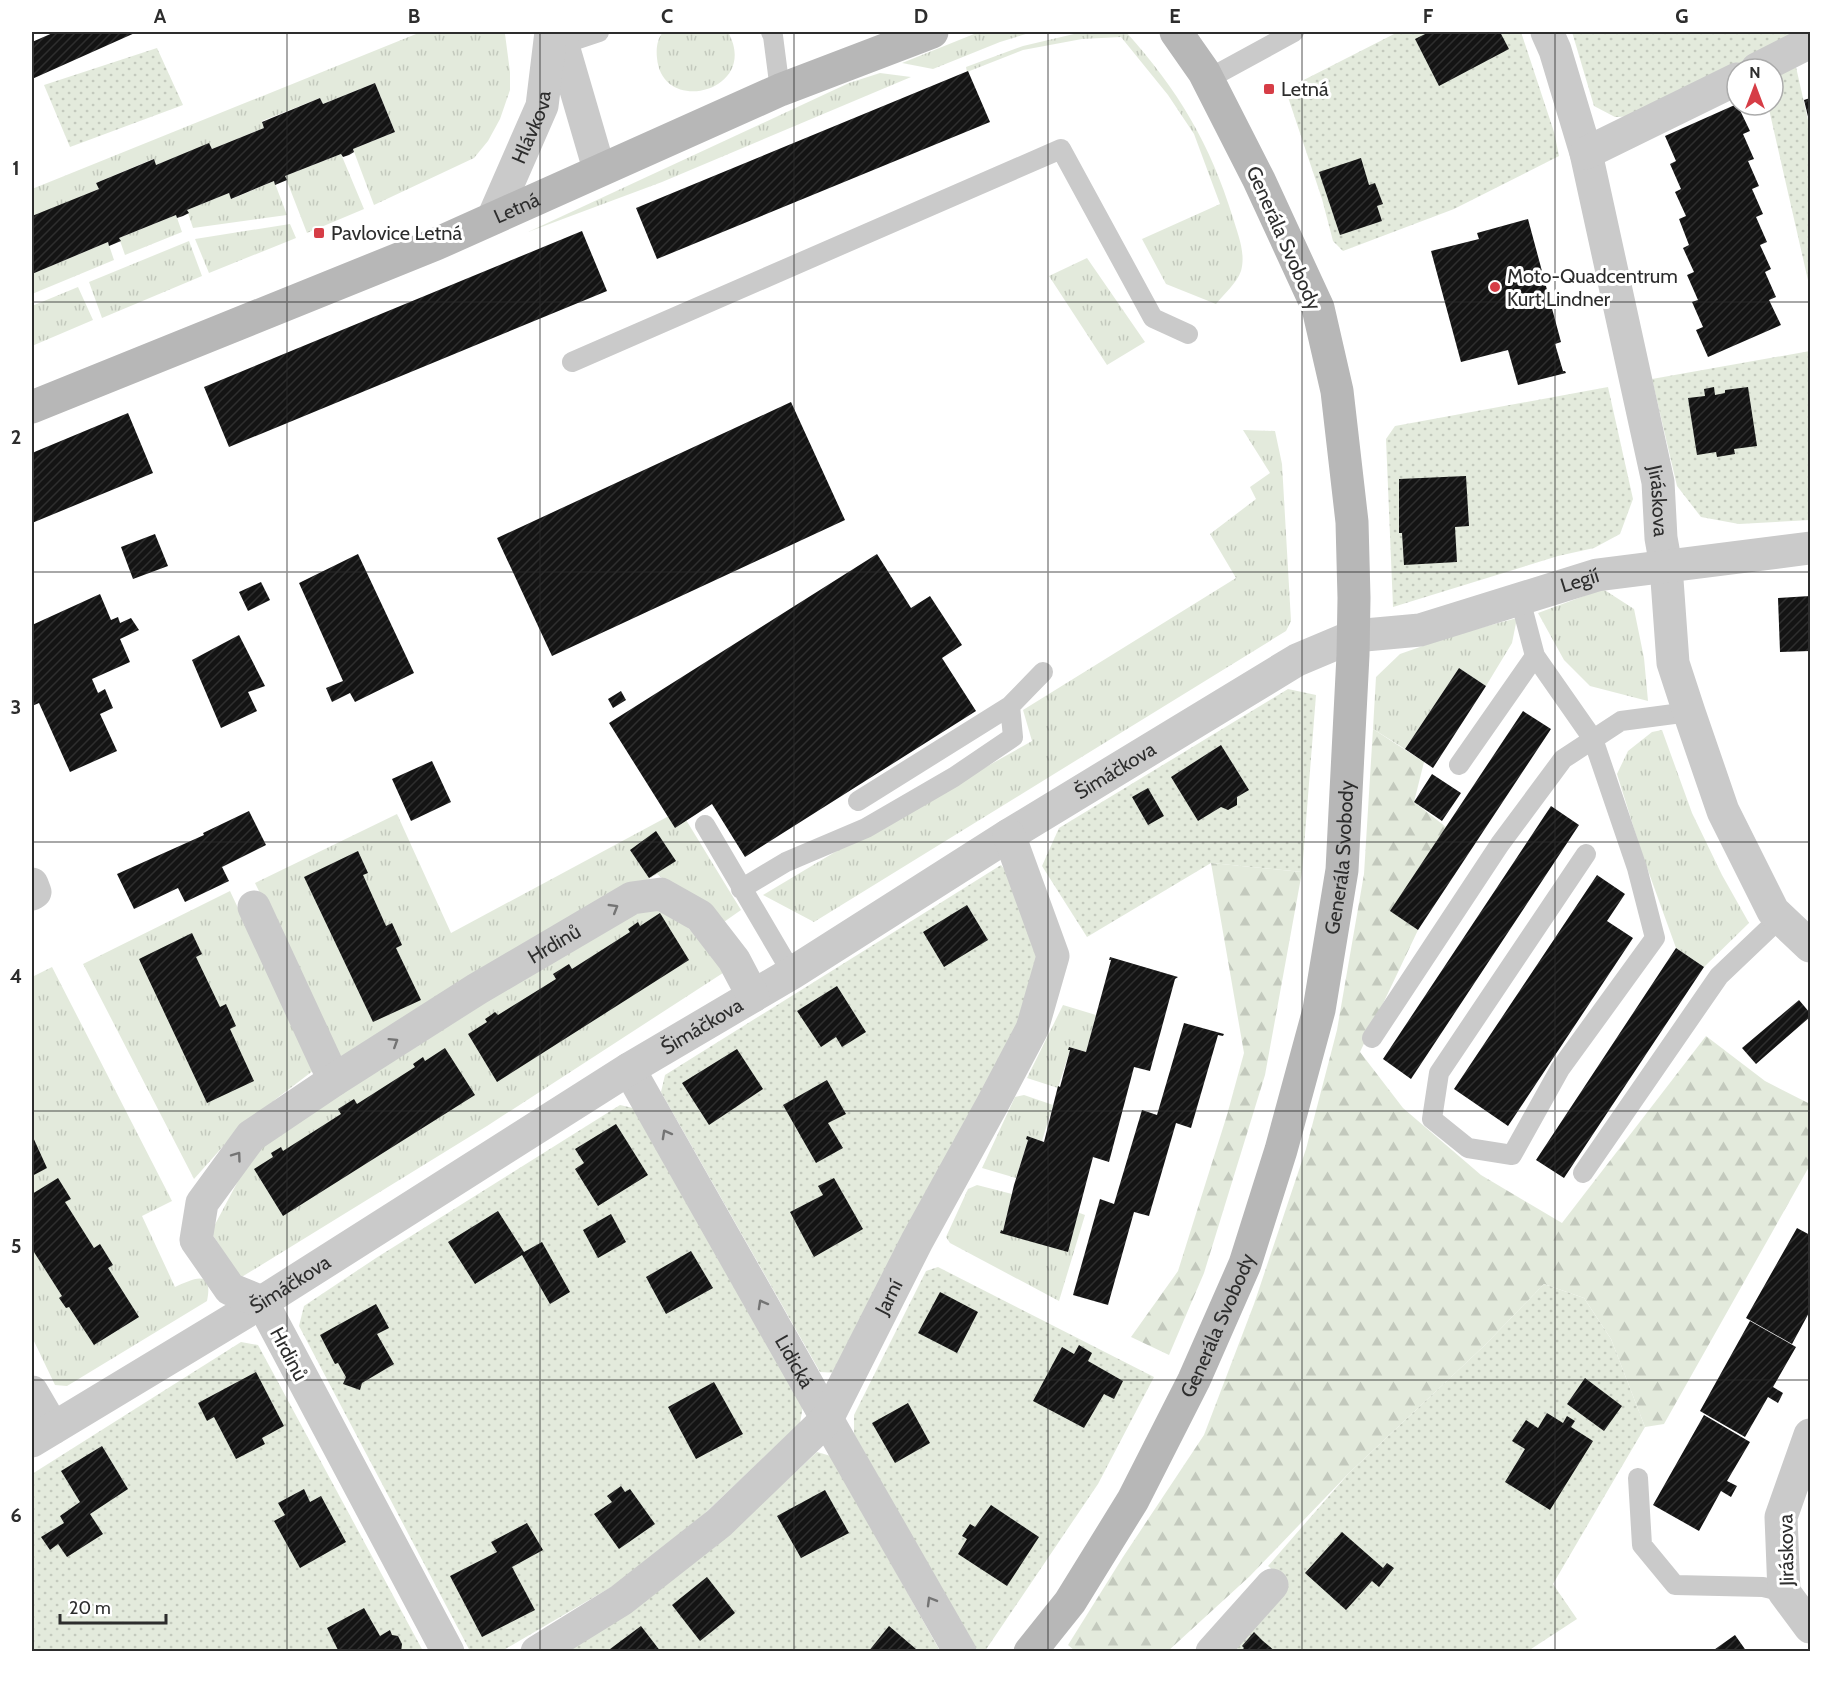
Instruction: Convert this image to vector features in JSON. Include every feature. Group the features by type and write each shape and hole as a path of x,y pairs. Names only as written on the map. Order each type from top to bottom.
{"main road":[{"name":"Letná","path":"32,407 283,307 493,218 780,90 932,32"},
{"name":"Generála Svobody","path":"1030,1652 1070,1602 1127,1509 1194,1380 1245,1264 1274,1173 1319,1010 1342,870 1354,636 1351,511 1337,391 1318,308 1259,180 1208,79 1176,32"}],"street":[{"name":"Jiráskova","path":"1547,32 1555,50 1586,153 1658,482 1673,663 1723,811 1773,911 1810,946"},
{"name":"Hlávkova","path":"558,36 599,169"},
{"name":"Hlávkova","path":"493,218 542,106 558,36"},
{"path":"1781,57 1810,42"},
{"path":"1586,153 1725,85"},
{"name":"Legií","path":"1354,636 1420,630 1597,574 1810,548"},
{"name":"Šimáčkova","path":"32,1392 42,1434 262,1302 630,1069 792,973 1009,835 1297,660 1354,636"},
{"name":"Jarní","path":"537,1652 621,1600 719,1523 827,1419 917,1241 1032,1029 1053,956 1009,835"},
{"name":"Hrdinů","path":"448,1652 262,1302 230,1290 196,1240 202,1203 251,1136 477,988 632,898 661,894 700,915 734,960 753,996"},
{"path":"254,907 334,1080"},
{"name":"Lidická","path":"630,1069 960,1652"},
{"name":"Jiráskova","path":"1810,1435 1781,1517 1784,1592 1810,1627"},
{"path":"1212,1652 1272,1585"}],"lane":[{"path":"558,36 599,32"},
{"path":"771,32 780,90"},
{"path":"1208,79 1294,32"},
{"path":"572,362 1061,149 1153,318 1188,334"},
{"path":"1520,599 1535,656 1593,739 1637,868 1655,939 1560,1069 1512,1155 1468,1148 1432,1119 1439,1073 1586,854"},
{"path":"1460,765 1535,656"},
{"path":"858,801 1010,706 1043,672"},
{"path":"741,889 786,862 866,828 954,777 1013,737 1010,706"},
{"path":"1372,1038 1500,844 1563,759 1621,721 1689,712"},
{"path":"705,825 792,973"},
{"path":"1583,1173 1719,976 1780,918"},
{"path":"1638,1478 1642,1545 1675,1585 1763,1587 1784,1592"}],"green space":[{"path":"421,32 504,32 505,34 510,90 500,119 488,141 474,158 374,205 353,149 395,132 375,83 323,104 320,98 262,121 264,128 212,149 209,144 156,165 153,159 96,183 99,189 32,217 32,189"},
{"path":"663,32 728,32 735,52 732,69 721,82 707,89 690,91 675,87 663,76 657,58 657,44"},
{"path":"979,32 1032,32 1000,42 933,69 902,63"},
{"path":"1126,32 1177,97 1203,141 1214,165 1237,231 1243,258 1239,275 1216,304 1166,284 1142,239 1220,204 1194,134 1168,95 1121,37 1082,39 1023,50 967,72 966,67 1023,46 1074,34"},
{"path":"1398,32 1521,32 1554,132 1559,156 1454,209 1343,251 1333,241 1322,199 1288,97 1290,87"},
{"path":"1572,32 1801,32 1753,57 1725,57 1725,71 1639,116 1615,117 1594,106"},
{"path":"157,48 183,105 70,147 44,85"},
{"path":"1796,67 1810,129 1810,289 1771,117 1785,117 1785,72"},
{"path":"880,73 911,77 662,182 528,232 849,83"},
{"path":"341,154 364,209 307,233 285,176"},
{"path":"274,181 287,215 193,228 187,210 229,193 232,199"},
{"path":"176,215 182,232 125,255 119,238"},
{"path":"290,224 296,238 209,273 195,239"},
{"path":"189,241 202,276 102,318 89,282"},
{"path":"108,242 114,260 32,294 32,274"},
{"path":"1087,258 1145,342 1107,365 1049,276"},
{"path":"78,287 93,320 32,346 32,306"},
{"path":"1810,351 1810,520 1739,524 1701,517 1677,486 1652,379"},
{"path":"1608,387 1633,499 1620,534 1594,548 1558,556 1393,607 1386,439 1395,426"},
{"path":"1243,430 1275,431 1282,464 1291,621 1286,631 814,922 763,895 1032,741 1023,710 1236,578 1210,534 1256,499 1250,487 1270,473"},
{"path":"1603,589 1634,609 1644,658 1648,701 1590,686 1564,660 1538,613"},
{"path":"1517,618 1512,643 1486,686 1459,668 1405,749 1373,729 1376,677 1400,654 1454,635"},
{"path":"1288,689 1316,695 1302,872 1211,863 1087,937 1042,866 1059,828"},
{"path":"1373,729 1424,762 1414,802 1446,827 1391,911 1418,930 1360,1052 1403,1108 1481,1175 1562,1223 1706,1036 1765,1081 1810,1104 1810,1165 1664,1424 1645,1427 1611,1339 1584,1298 1544,1284 1485,1345 1349,1473 1250,1576 1168,1651 1075,1651 1068,1645 1204,1435 1254,1304 1306,1149 1337,1030 1364,874"},
{"path":"1662,730 1692,813 1722,875 1749,923 1704,967 1676,948 1641,851 1617,774 1628,751 1652,732"},
{"path":"680,810 741,910 721,924 657,874 342,1060 255,883 397,814 451,933"},
{"path":"1211,863 1302,872 1265,1075 1204,1273 1169,1355 1131,1337 1178,1271 1244,1053"},
{"path":"1001,865 1016,884 1037,950 1031,1001 839,1373 820,1372 661,1092 665,1075"},
{"path":"230,891 314,1070 242,1125 194,1179 83,964"},
{"path":"631,907 670,907 726,971 487,1126 240,1278 211,1232 255,1149"},
{"path":"52,967 172,1201 142,1216 175,1287 194,1279 200,1279 207,1283 208,1290 207,1301 67,1386 55,1385 32,1337 32,977"},
{"path":"1063,1005 1096,1015 1086,1052 1069,1047 1058,1088 1027,1078"},
{"path":"1024,1095 1053,1105 1042,1141 1028,1137 1016,1178 982,1168 1015,1097"},
{"path":"620,1105 633,1108 803,1406 800,1423 699,1519 613,1586 502,1651 470,1651 299,1326 304,1306 376,1258"},
{"path":"977,1185 1012,1194 1003,1231 1000,1232 1077,1212 1085,1215 1059,1301 950,1243 946,1237 968,1189"},
{"path":"938,1267 1154,1377 1098,1484 985,1651 977,1651 854,1434 854,1415 926,1271"},
{"path":"1544,1284 1584,1298 1611,1339 1645,1427 1553,1584 1577,1619 1528,1651 1220,1652 1285,1580 1268,1566 1349,1473 1485,1345"},
{"path":"241,1342 258,1345 423,1651 32,1652 32,1474"},
{"path":"817,1452 831,1456 940,1651 561,1652 716,1546"}],"building":[{"path":"55,32 137,32 32,79 32,42"},
{"path":"1429,32 1500,32 1509,49 1439,86 1415,39"},
{"path":"968,71 990,122 657,259 636,208"},
{"path":"375,83 395,132 353,149 354,152 349,155 343,157 341,154 285,176 287,180 275,185 274,181 231,199 229,193 187,210 189,213 183,216 177,218 176,215 119,238 121,241 109,246 108,242 32,274 32,216 99,189 96,183 154,159 156,165 209,143 212,149 264,128 262,122 320,98 323,104"},
{"path":"1810,98 1810,125 1804,100"},
{"path":"1725,109 1725,117 1743,117 1750,131 1743,134 1754,159 1748,161 1759,186 1752,189 1763,214 1756,217 1767,242 1760,245 1771,269 1765,272 1776,297 1769,300 1781,325 1708,357 1696,330 1703,327 1692,302 1698,300 1687,275 1694,272 1683,248 1689,245 1679,219 1686,216 1675,192 1681,189 1670,164 1676,161 1665,136"},
{"path":"1361,158 1369,185 1375,183 1383,204 1377,206 1382,221 1340,235 1319,172"},
{"path":"1528,219 1561,342 1555,344 1563,371 1566,373 1518,385 1508,350 1461,362 1431,251 1479,239 1477,233"},
{"path":"582,231 607,291 229,447 204,387"},
{"path":"1714,387 1715,395 1725,393 1725,390 1748,387 1757,446 1734,449 1735,454 1717,457 1716,452 1697,455 1688,398 1705,396 1704,389"},
{"path":"791,402 845,520 552,656 497,538"},
{"path":"128,413 153,473 32,523 32,453"},
{"path":"1466,476 1469,526 1455,527 1457,562 1404,565 1402,533 1399,533 1399,479"},
{"path":"155,534 168,566 133,579 121,547"},
{"path":"358,554 414,673 355,702 350,693 332,702 326,688 343,681 299,583"},
{"path":"877,554 911,608 930,596 962,645 942,658 976,711 745,857 712,804 675,828 609,723"},
{"path":"261,582 270,600 248,611 239,592"},
{"path":"100,594 111,620 118,617 120,623 131,618 139,630 120,639 130,662 92,679 98,693 105,689 113,708 100,714 117,751 70,772 39,703 32,706 32,625"},
{"path":"1810,596 1810,651 1780,652 1778,598"},
{"path":"239,635 265,686 248,692 257,711 221,728 192,660"},
{"path":"1459,668 1486,686 1433,768 1405,749"},
{"path":"621,691 626,700 613,708 608,699"},
{"path":"1523,711 1551,729 1418,930 1390,911"},
{"path":"1221,745 1249,790 1237,797 1237,805 1228,810 1221,807 1198,821 1171,777"},
{"path":"432,761 451,802 411,821 392,779"},
{"path":"1432,774 1461,793 1442,821 1414,802"},
{"path":"1148,788 1164,816 1148,825 1132,797"},
{"path":"1551,806 1579,825 1411,1079 1383,1059"},
{"path":"249,811 266,845 222,867 229,881 185,902 178,888 134,909 117,874 204,835 203,833"},
{"path":"656,831 676,861 649,878 630,850"},
{"path":"358,851 368,873 363,875 386,926 392,923 402,945 396,948 421,1000 373,1022 304,877"},
{"path":"1597,875 1625,894 1607,921 1633,938 1508,1126 1454,1089"},
{"path":"967,905 988,940 944,967 923,932"},
{"path":"660,913 689,960 497,1082 468,1034 487,1022 485,1019 495,1012 498,1015 556,979 553,974 569,964 572,969 630,932 628,929 638,922 640,926"},
{"path":"192,933 202,954 196,957 220,1007 226,1004 236,1026 230,1029 254,1081 207,1103 139,959"},
{"path":"1676,948 1704,967 1564,1178 1536,1160"},
{"path":"1110,957 1178,977 1175,979 1150,1071 1134,1067 1109,1162 1093,1157 1068,1252 1000,1233 1001,1230 1003,1231 1028,1140 1027,1136 1044,1142 1069,1047 1086,1052"},
{"path":"837,986 866,1032 842,1047 836,1037 821,1047 797,1011"},
{"path":"1799,1000 1810,1013 1810,1017 1756,1064 1742,1048"},
{"path":"1184,1023 1224,1034 1223,1036 1218,1035 1191,1128 1176,1123 1149,1216 1134,1212 1108,1305 1073,1295 1100,1199 1114,1204 1142,1110 1157,1115"},
{"path":"445,1048 475,1095 283,1216 254,1169 273,1157 271,1153 281,1147 283,1151 341,1114 338,1109 354,1099 357,1104 415,1067 413,1064 423,1057 425,1061"},
{"path":"737,1049 763,1089 709,1125 682,1083"},
{"path":"827,1080 846,1114 828,1123 843,1148 816,1163 783,1105"},
{"path":"616,1124 648,1175 598,1206 575,1169 584,1163 575,1149"},
{"path":"32,1135 47,1168 32,1176"},
{"path":"58,1178 71,1199 65,1202 94,1248 100,1244 113,1265 108,1268 139,1317 94,1345 69,1307 66,1308 59,1298 62,1296 32,1249 32,1194"},
{"path":"834,1178 863,1229 814,1257 790,1212 823,1195 818,1186"},
{"path":"498,1211 524,1252 542,1242 570,1292 550,1304 522,1255 475,1284 448,1242"},
{"path":"611,1214 626,1242 598,1258 583,1230"},
{"path":"1797,1228 1810,1235 1810,1311 1792,1344 1746,1318"},
{"path":"691,1251 713,1288 666,1314 646,1277"},
{"path":"940,1292 978,1312 957,1353 918,1333"},
{"path":"376,1304 389,1328 377,1334 394,1364 362,1383 360,1390 343,1384 346,1377 338,1363 335,1364 320,1335"},
{"path":"1750,1321 1796,1347 1773,1387 1783,1393 1778,1403 1768,1397 1745,1437 1700,1411"},
{"path":"1079,1345 1092,1353 1088,1361 1123,1381 1114,1399 1104,1394 1084,1428 1033,1401 1062,1347 1074,1354"},
{"path":"256,1372 284,1426 262,1438 265,1444 236,1459 214,1417 207,1421 198,1403"},
{"path":"1585,1378 1622,1406 1604,1431 1567,1404"},
{"path":"714,1382 743,1434 696,1459 668,1407"},
{"path":"908,1403 930,1443 895,1463 872,1423"},
{"path":"1547,1413 1563,1423 1567,1416 1575,1421 1571,1427 1593,1441 1550,1510 1505,1482 1525,1449 1512,1441 1526,1420 1538,1428"},
{"path":"1704,1415 1750,1442 1727,1481 1737,1486 1731,1497 1721,1491 1699,1531 1653,1505"},
{"path":"102,1446 128,1489 90,1514 103,1534 67,1557 58,1544 50,1550 41,1537 64,1523 60,1516 80,1502 61,1471"},
{"path":"621,1486 625,1492 630,1489 655,1524 619,1549 594,1514 612,1502 607,1496"},
{"path":"304,1489 310,1502 321,1496 346,1542 300,1568 274,1521 285,1515 278,1503"},
{"path":"825,1490 849,1533 801,1558 777,1516"},
{"path":"991,1505 1039,1537 1007,1586 958,1554 967,1539 962,1536 970,1524 975,1527"},
{"path":"527,1523 543,1550 512,1567 535,1610 482,1637 450,1576 497,1552 491,1542"},
{"path":"1342,1532 1383,1568 1387,1563 1394,1568 1379,1587 1372,1581 1346,1610 1305,1573"},
{"path":"707,1577 735,1613 700,1641 672,1605"},
{"path":"364,1608 380,1636 390,1630 392,1635 398,1636 402,1644 401,1652 339,1652 327,1628"},
{"path":"641,1626 661,1652 606,1652"},
{"path":"889,1626 916,1649 914,1652 868,1652"},
{"path":"1254,1632 1276,1652 1240,1652 1244,1648 1242,1646"},
{"path":"1735,1635 1747,1652 1711,1652"}],"place":[{"name":"Letná","path":"1269,89"},
{"name":"Pavlovice Letná","path":"319,233"},
{"name":"Moto-Quadcentrum Kurt Lindner","path":"1495,287"}]}
